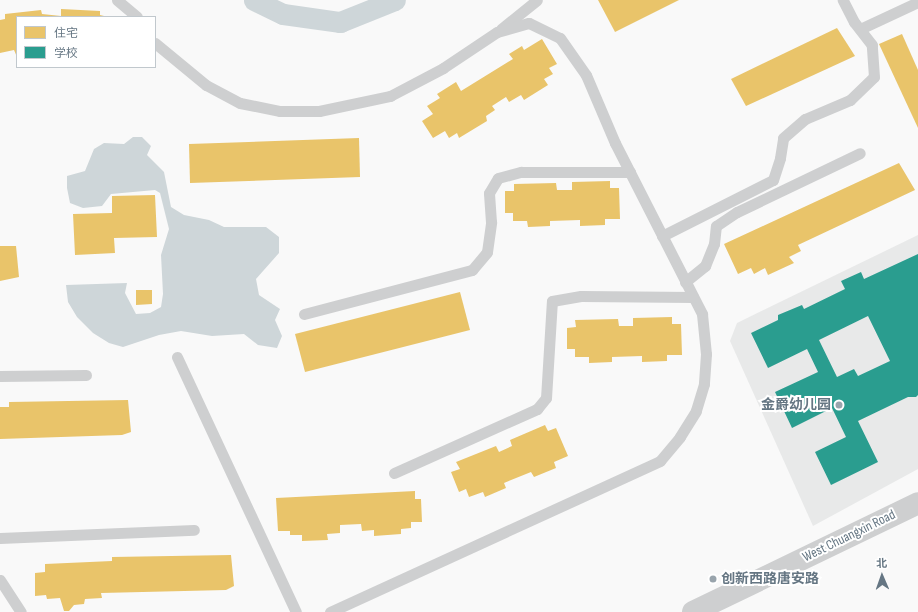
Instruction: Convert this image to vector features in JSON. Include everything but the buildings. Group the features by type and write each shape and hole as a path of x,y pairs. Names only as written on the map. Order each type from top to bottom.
{"street":[{"name":"West Chuangxin Road","path":"693,612 918,503"}],"lane":[{"path":"117,0 136,16"},
{"path":"156,44 206,85 240,103 280,111 319,111 390,96 443,68 497,32 537,0"},
{"path":"662,236 773,180 780,158 783,138 805,119 850,100 874,77 872,44 860,29 843,0"},
{"path":"860,29 918,2"},
{"path":"330,612 344,609 660,461 680,437 696,411 704,384 706,354 702,314 630,172 586,75 560,38 529,23 497,32"},
{"path":"685,282 705,266 714,244 716,226 737,212 860,153"},
{"path":"304,314 472,270 487,252 491,222 489,193 498,178 521,172 630,172"},
{"path":"394,474 537,409 546,398 552,301 581,296 693,297"},
{"path":"177,357 296,612"},
{"path":"0,376 86,375"},
{"path":"0,538 194,530"},
{"path":"0,580 21,612"}],"shaded area":[{"path":"133,137 142,137 151,146 147,155 164,172 171,207 184,215 209,220 224,227 266,227 279,237 279,253 256,279 259,295 280,309 275,320 282,336 277,348 258,345 244,334 212,336 181,331 159,335 123,347 109,343 93,333 77,317 68,302 66,285 127,283 125,293 136,314 150,313 161,307 163,294 161,255 169,229 160,193 155,190 111,194 102,206 83,208 70,203 67,188 67,176 85,171 94,149 104,143 124,144"},
{"name":"金爵幼儿园","path":"918,235 918,469 813,526 730,341 737,323"}],"waterway":[{"path":"254,0 283,14 340,22 395,0"}],"place":[{"name":"金爵幼儿园","path":"839,405"},
{"name":"创新西路唐安路","path":"713,579"}]}
